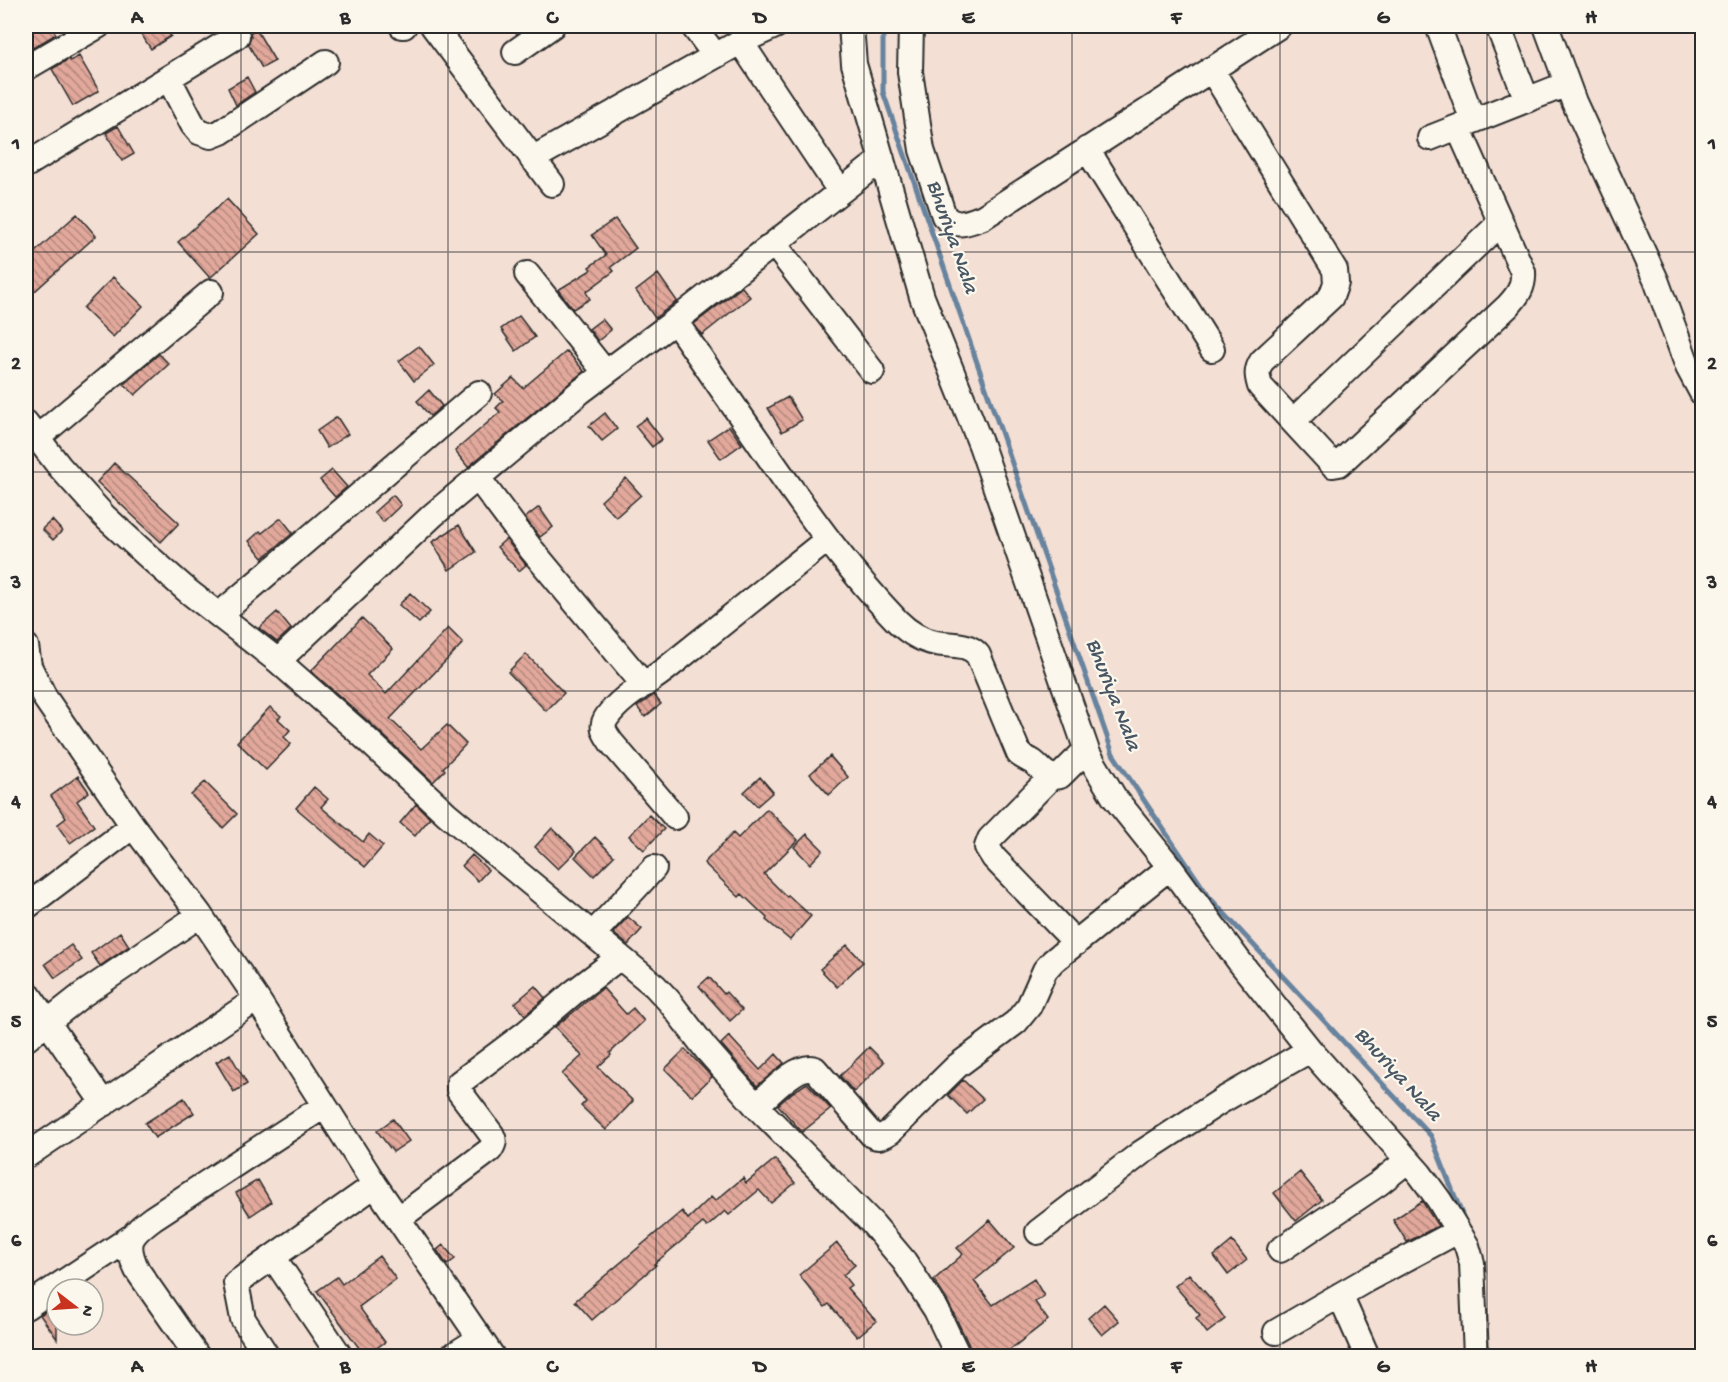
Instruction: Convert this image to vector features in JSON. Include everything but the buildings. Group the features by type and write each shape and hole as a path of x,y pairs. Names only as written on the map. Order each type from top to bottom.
{"street":[{"path":"26,68 98,26"},
{"path":"433,26 552,184"},
{"path":"515,52 552,26"},
{"path":"693,26 715,55"},
{"path":"532,159 715,55 775,26"},
{"path":"851,26 854,64 922,297 981,445 1086,750 1114,797 1170,867 1239,961 1310,1050 1420,1174 1458,1231 1467,1246 1472,1263 1476,1356"},
{"path":"911,26 910,72 922,150 944,216 949,222 957,224 964,224 983,217 1279,26"},
{"path":"1211,69 1335,270 1336,283 1331,297 1262,362 1257,371 1260,386 1334,465 1339,464 1508,306 1518,296 1522,287 1523,272 1501,222 1466,124 1438,26"},
{"path":"1498,26 1527,100"},
{"path":"1546,26 1574,102 1656,280 1688,367 1702,393"},
{"path":"26,165 237,36"},
{"path":"741,41 840,191"},
{"path":"168,79 193,125 199,132 211,136 221,132 326,62"},
{"path":"1430,138 1567,84"},
{"path":"1087,149 1212,349"},
{"path":"278,661 425,523 478,478 606,372 882,159"},
{"path":"1293,421 1501,222"},
{"path":"774,244 872,371"},
{"path":"527,274 606,372"},
{"path":"212,292 31,431 104,516 150,558 278,661 447,814 655,986 756,1106 872,1223 904,1261 936,1310 958,1356"},
{"path":"675,321 828,539 882,606 917,637 936,643 969,647 975,651 981,660 1019,754 1051,777"},
{"path":"219,615 479,393"},
{"path":"478,478 531,549 644,685"},
{"path":"675,817 611,742 604,731 603,724 606,718 623,699 644,685 828,539"},
{"path":"27,660 45,698 257,999 375,1185 486,1348 452,1356"},
{"path":"1076,943 994,858 987,847 990,839 1051,777 1060,776 1086,750"},
{"path":"26,907 133,826"},
{"path":"756,1106 796,1071 811,1067 872,1135 883,1137 957,1066 1016,1022 1029,1005 1045,970 1053,961 1170,867"},
{"path":"593,934 654,868"},
{"path":"26,1039 82,995 200,915"},
{"path":"398,1220 493,1146 492,1135 459,1090 459,1083 620,957"},
{"path":"26,991 104,1104"},
{"path":"26,1156 257,999"},
{"path":"1038,1233 1141,1153 1221,1101 1310,1050"},
{"path":"26,1307 133,1236 139,1228 153,1218 324,1106"},
{"path":"1280,1250 1378,1184 1407,1161"},
{"path":"267,1356 243,1319 236,1283 375,1185"},
{"path":"1276,1332 1458,1231"},
{"path":"133,1236 130,1247 131,1257 137,1270 197,1356"},
{"path":"273,1257 340,1356"},
{"path":"1340,1295 1367,1356"}],"waterway":[{"name":"Bhuriya Nala","path":"883,26 883,92 1113,754 1209,897 1431,1136 1465,1222"}]}
